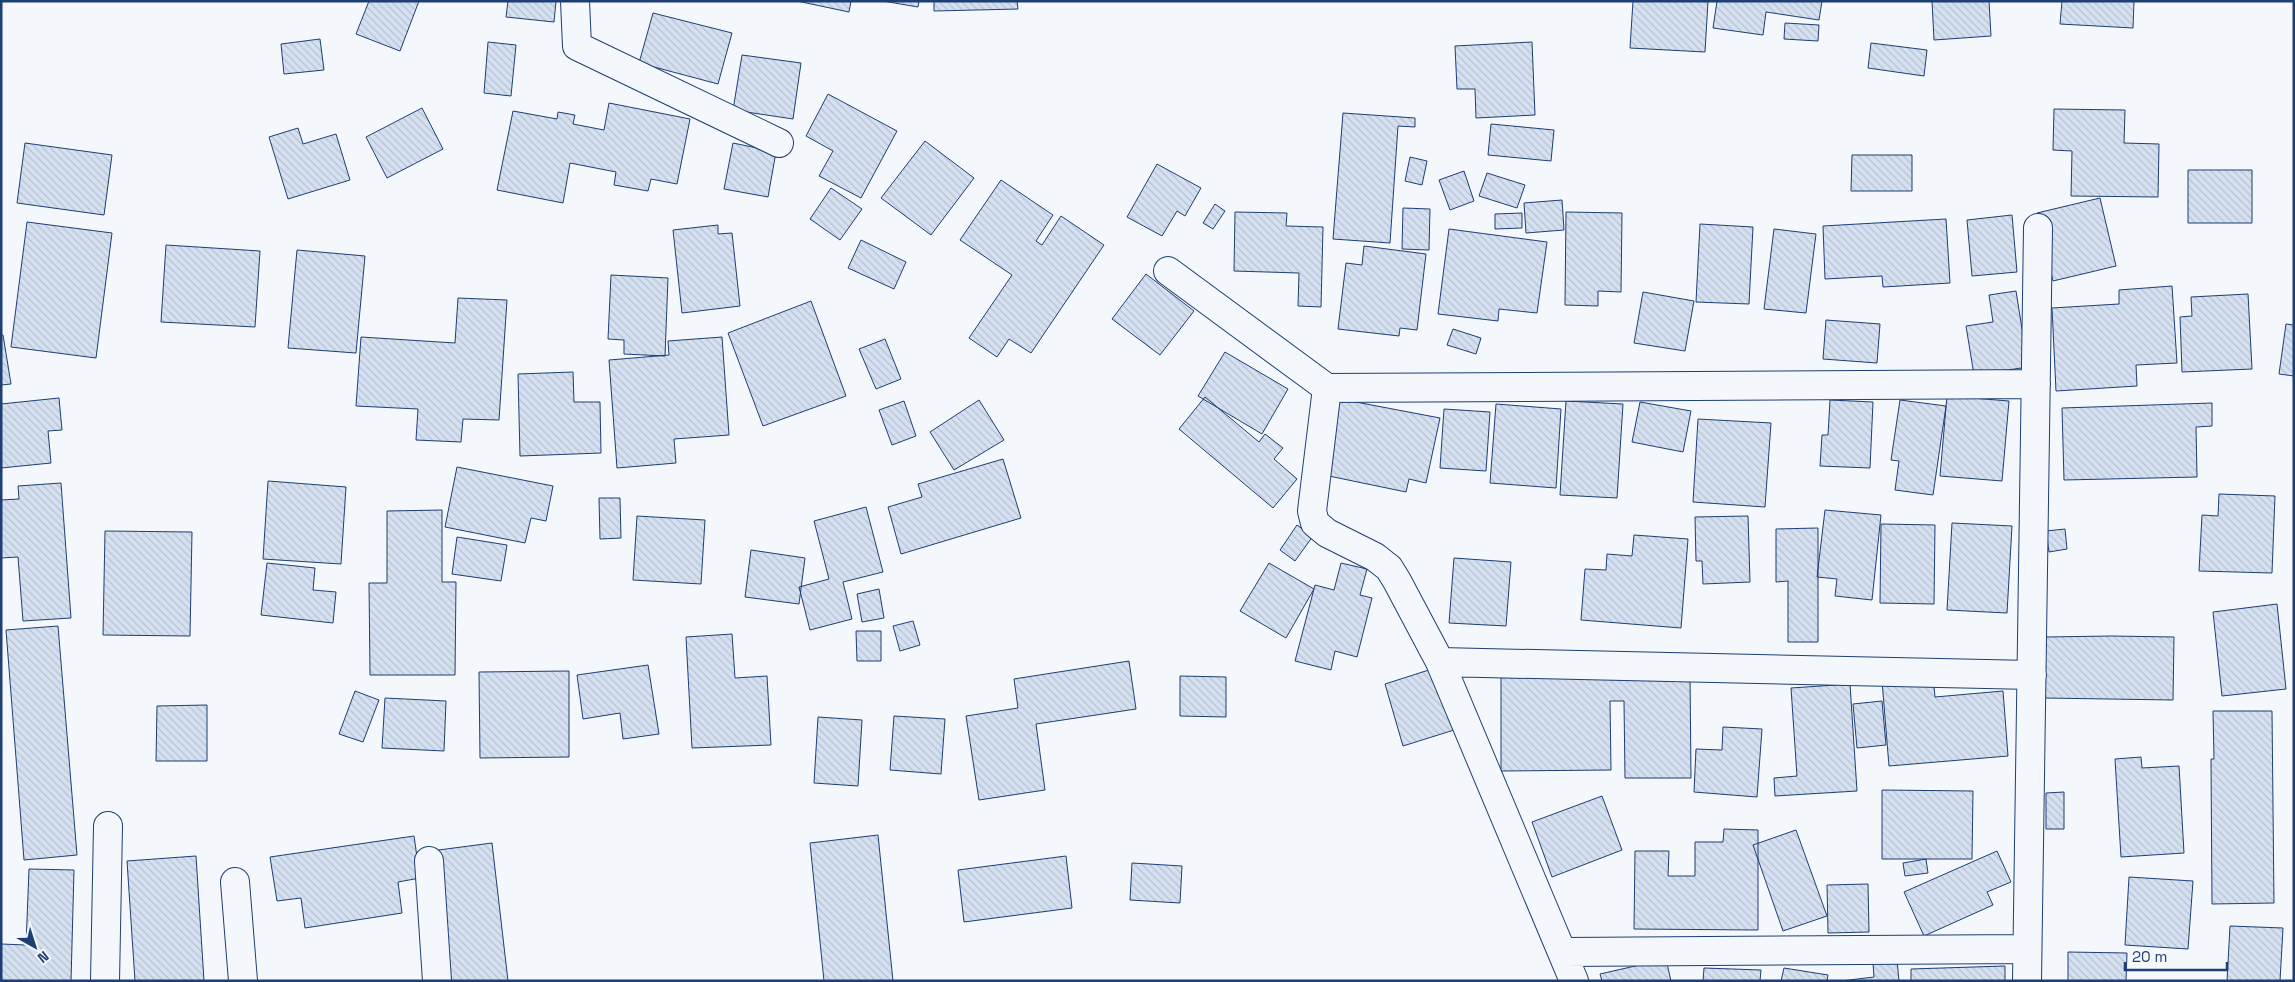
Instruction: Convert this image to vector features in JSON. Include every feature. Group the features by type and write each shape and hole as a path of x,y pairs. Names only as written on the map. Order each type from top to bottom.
{"street":[{"path":"575,1 577,46 780,143"},
{"path":"2027,981 2038,228"},
{"path":"1168,271 1327,388 2036,384"},
{"path":"1327,388 1312,511 1315,523 1327,533 1375,557 1389,568 1440,662 1564,952 1574,981"},
{"path":"1440,662 2032,674"},
{"path":"105,981 108,826"},
{"path":"429,862 437,981"},
{"path":"235,882 243,981"},
{"path":"1564,952 2027,949"}],"building":[{"path":"369,1 419,1 400,51 356,34"},
{"path":"508,1 556,1 554,22 506,17"},
{"path":"797,1 851,1 849,12"},
{"path":"883,1 919,1 918,7"},
{"path":"934,1 1017,1 1018,9 934,11"},
{"path":"1633,1 1708,1 1705,52 1630,48"},
{"path":"1717,1 1822,1 1819,20 1766,12 1763,35 1713,28"},
{"path":"1932,1 1989,1 1991,36 1934,40"},
{"path":"2062,1 2134,1 2133,28 2060,24"},
{"path":"653,13 732,33 718,84 639,63"},
{"path":"1785,23 1819,25 1818,41 1784,39"},
{"path":"320,39 324,70 284,74 281,44"},
{"path":"488,42 516,45 511,96 484,93"},
{"path":"1532,42 1535,115 1476,118 1475,89 1457,89 1455,46"},
{"path":"1871,43 1927,50 1924,76 1868,68"},
{"path":"742,55 801,63 793,119 733,110"},
{"path":"828,94 897,131 861,198 819,176 833,151 806,136"},
{"path":"609,103 690,119 677,184 651,179 648,191 614,185 616,172 570,163 563,203 497,190 513,111 557,119 558,112 575,115 573,124 604,130"},
{"path":"422,108 443,149 387,178 366,137"},
{"path":"2054,109 2125,110 2124,143 2159,144 2158,197 2071,196 2072,151 2053,150"},
{"path":"1343,113 1415,118 1415,127 1398,126 1390,243 1333,239"},
{"path":"1491,124 1554,130 1551,161 1488,155"},
{"path":"298,128 303,144 336,134 350,180 288,199 269,137"},
{"path":"925,141 974,178 931,235 881,198"},
{"path":"25,143 112,155 104,215 17,203"},
{"path":"733,143 776,152 768,197 724,189"},
{"path":"1852,155 1912,155 1912,191 1851,191"},
{"path":"1410,157 1427,161 1422,185 1405,181"},
{"path":"1157,164 1201,188 1185,216 1177,211 1162,236 1127,217"},
{"path":"2188,170 2252,170 2252,223 2188,223"},
{"path":"1464,171 1474,201 1450,210 1439,180"},
{"path":"1487,173 1525,185 1517,208 1479,196"},
{"path":"1001,180 1053,215 1036,241 1042,245 1061,216 1104,245 1031,353 1009,339 997,357 969,338 1012,275 960,240"},
{"path":"831,188 862,209 840,240 810,219"},
{"path":"2100,198 2116,266 2053,281 2037,213"},
{"path":"1562,200 1564,230 1526,233 1524,203"},
{"path":"1215,204 1225,211 1213,229 1203,223"},
{"path":"1403,208 1430,209 1429,250 1402,249"},
{"path":"1235,212 1287,213 1286,226 1323,227 1321,307 1298,306 1299,273 1234,271"},
{"path":"1566,212 1622,213 1621,292 1598,291 1598,306 1565,305"},
{"path":"1522,213 1522,228 1495,229 1495,214"},
{"path":"2012,215 2017,272 1972,276 1967,220"},
{"path":"1946,219 1950,283 1883,287 1882,276 1825,279 1823,226"},
{"path":"27,222 112,233 96,358 11,347"},
{"path":"1700,224 1753,227 1749,304 1696,302"},
{"path":"718,225 718,234 732,233 740,306 682,313 673,230"},
{"path":"1449,229 1547,242 1537,313 1499,309 1498,321 1438,314"},
{"path":"1774,229 1816,234 1806,313 1764,309"},
{"path":"861,240 906,262 894,289 848,268"},
{"path":"166,245 260,251 255,327 161,322"},
{"path":"1364,246 1426,254 1417,330 1400,328 1399,336 1338,329 1346,263 1362,265"},
{"path":"297,250 365,256 356,353 288,348"},
{"path":"1146,274 1194,311 1160,355 1112,319"},
{"path":"611,275 668,278 665,356 624,354 624,340 608,339"},
{"path":"2172,286 2177,363 2136,365 2137,386 2056,391 2052,308 2119,304 2119,290"},
{"path":"2016,291 2028,367 1974,375 1966,326 1993,322 1989,295"},
{"path":"1643,292 1694,301 1685,351 1634,343"},
{"path":"2248,294 2252,369 2182,372 2180,317 2192,316 2191,297"},
{"path":"458,298 507,300 499,420 463,419 461,442 416,440 418,409 356,406 361,337 455,343"},
{"path":"811,301 846,396 763,426 728,333"},
{"path":"1826,320 1880,324 1877,363 1823,359"},
{"path":"2286,324 2294,325 2294,376 2279,374"},
{"path":"1453,329 1481,338 1476,354 1447,345"},
{"path":"1,335 3,335 11,384 1,385"},
{"path":"722,337 729,435 674,439 676,463 617,468 609,360 669,355 668,341"},
{"path":"885,339 901,379 876,389 859,349"},
{"path":"1225,352 1288,389 1262,434 1198,396"},
{"path":"573,372 574,402 600,402 601,453 520,456 518,374"},
{"path":"1947,396 2009,401 2002,481 1940,476"},
{"path":"1205,397 1259,442 1265,434 1283,448 1274,459 1297,479 1273,508 1179,429"},
{"path":"59,398 62,430 48,431 51,463 1,468 1,404"},
{"path":"1340,399 1440,418 1426,483 1409,479 1406,492 1324,475"},
{"path":"979,400 1004,440 954,470 930,432"},
{"path":"1830,400 1873,402 1870,468 1820,466 1822,435 1828,435"},
{"path":"1900,400 1946,406 1933,495 1895,490 1899,461 1891,460"},
{"path":"904,401 916,436 892,445 879,410"},
{"path":"1566,401 1623,404 1617,498 1560,495"},
{"path":"1640,402 1691,411 1683,452 1632,442"},
{"path":"2212,403 2212,426 2196,427 2197,477 2064,480 2062,408"},
{"path":"1496,404 1561,409 1556,488 1490,483"},
{"path":"1444,409 1490,412 1486,471 1440,468"},
{"path":"1698,419 1771,423 1765,507 1693,502"},
{"path":"1003,459 1021,518 901,554 888,507 922,497 918,484"},
{"path":"457,467 553,486 546,521 531,518 525,543 445,527"},
{"path":"268,481 346,487 341,564 263,559"},
{"path":"61,483 71,618 23,621 18,557 1,558 1,500 19,499 18,486"},
{"path":"2219,494 2275,496 2272,573 2199,571 2202,515 2218,516"},
{"path":"599,498 620,498 621,538 600,539"},
{"path":"866,507 883,572 843,582 852,619 810,630 799,587 829,579 814,521"},
{"path":"442,510 442,582 456,582 455,675 370,675 369,583 387,583 387,511"},
{"path":"1825,510 1881,515 1872,600 1835,596 1837,579 1817,577"},
{"path":"637,516 705,520 701,584 633,580"},
{"path":"1748,516 1750,582 1703,584 1702,561 1696,561 1695,517"},
{"path":"1952,523 2012,526 2007,613 1947,610"},
{"path":"1881,524 1935,525 1934,604 1880,603"},
{"path":"1297,525 1313,536 1295,561 1280,550"},
{"path":"1818,528 1818,642 1788,642 1788,581 1776,582 1776,529"},
{"path":"2065,529 2067,549 2049,552 2046,531"},
{"path":"105,531 192,532 190,636 103,635"},
{"path":"1634,535 1688,539 1681,628 1581,620 1585,569 1606,570 1607,554 1632,556"},
{"path":"457,537 507,545 501,581 452,574"},
{"path":"751,550 805,558 799,604 745,597"},
{"path":"1454,558 1511,562 1506,626 1449,623"},
{"path":"267,563 315,568 313,590 336,592 333,623 261,615"},
{"path":"1269,563 1314,589 1286,638 1240,611"},
{"path":"1341,563 1367,569 1360,595 1372,598 1357,657 1335,651 1331,670 1295,661 1315,585 1334,590"},
{"path":"879,589 884,618 862,622 857,594"},
{"path":"2277,604 2286,689 2222,696 2213,612"},
{"path":"913,621 920,645 900,651 893,626"},
{"path":"58,626 77,855 24,860 6,630"},
{"path":"856,631 881,631 881,661 857,661"},
{"path":"732,634 735,678 767,676 771,745 692,748 686,637"},
{"path":"2046,637 2174,637 2173,700 2044,698"},
{"path":"1129,661 1136,709 1036,724 1045,790 979,800 966,716 1018,708 1014,679"},
{"path":"648,665 659,734 623,739 620,713 583,719 577,675"},
{"path":"1435,668 1454,730 1403,746 1385,684"},
{"path":"569,671 569,757 480,758 479,672"},
{"path":"1690,673 1691,778 1625,778 1624,701 1610,701 1611,770 1501,771 1501,675"},
{"path":"1180,676 1226,677 1226,717 1180,716"},
{"path":"1933,677 1935,697 2003,691 2008,756 1889,766 1882,681"},
{"path":"1850,684 1857,791 1775,796 1774,778 1797,776 1791,688"},
{"path":"355,691 379,700 363,742 339,734"},
{"path":"385,698 446,701 444,751 382,748"},
{"path":"1882,701 1886,745 1857,748 1853,704"},
{"path":"207,705 207,761 156,761 157,706"},
{"path":"2213,711 2272,711 2274,903 2212,904 2211,759 2214,759"},
{"path":"894,716 945,719 941,774 890,770"},
{"path":"818,717 862,720 858,786 814,783"},
{"path":"1723,727 1762,729 1757,797 1694,792 1696,749 1722,750"},
{"path":"2141,757 2142,768 2179,766 2184,853 2121,857 2115,759"},
{"path":"1882,790 1973,791 1972,859 1882,859"},
{"path":"2064,792 2064,829 2046,829 2046,793"},
{"path":"1602,796 1622,850 1552,877 1532,822"},
{"path":"1724,829 1758,830 1758,930 1634,929 1635,851 1669,851 1668,876 1695,876 1695,842 1723,842"},
{"path":"1796,830 1827,916 1783,931 1753,845"},
{"path":"878,835 893,981 824,981 810,843"},
{"path":"414,836 420,878 398,882 402,913 305,928 301,898 277,901 270,857"},
{"path":"492,843 508,981 446,981 431,851"},
{"path":"1997,851 2011,882 1987,892 1993,905 1924,936 1904,892"},
{"path":"196,856 204,981 135,981 127,861"},
{"path":"1066,856 1072,908 964,922 958,870"},
{"path":"1926,859 1928,873 1905,876 1903,863"},
{"path":"1132,863 1182,866 1180,903 1130,900"},
{"path":"29,869 74,870 71,981 1,981 1,944 26,945"},
{"path":"2129,877 2193,881 2188,949 2125,945"},
{"path":"1868,884 1869,932 1828,933 1827,885"},
{"path":"2230,926 2283,928 2280,981 2227,981"},
{"path":"2068,952 2127,953 2126,981 2068,981"},
{"path":"1666,959 1671,981 1602,981 1600,974"},
{"path":"1897,960 1899,981 1841,981 1874,977 1873,963"},
{"path":"2005,966 2005,981 1911,981 1911,969"},
{"path":"1704,968 1761,970 1760,981 1703,981"},
{"path":"1784,968 1828,975 1827,981 1781,981"}]}
